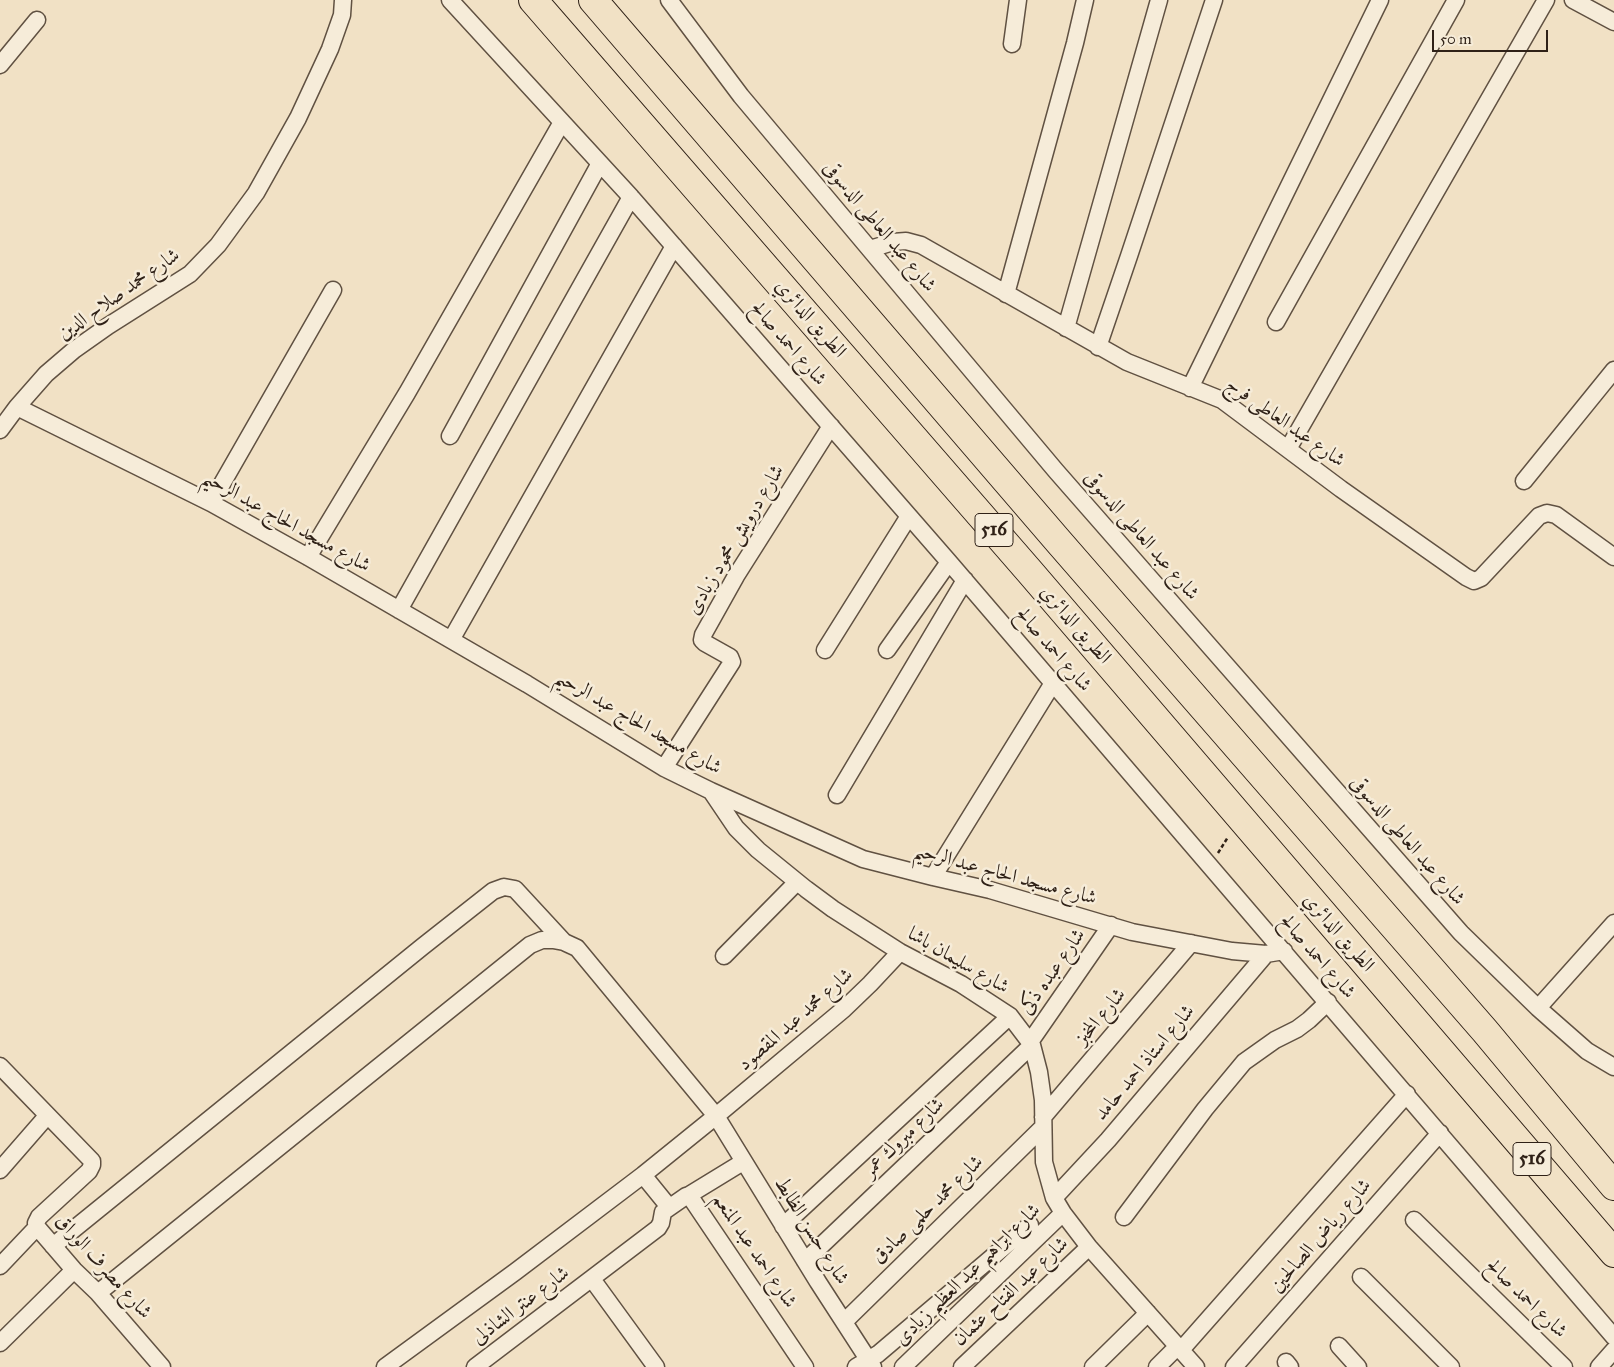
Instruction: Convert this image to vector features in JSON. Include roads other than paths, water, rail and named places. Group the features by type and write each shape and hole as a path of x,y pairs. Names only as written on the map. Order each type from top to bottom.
{"highway":[{"name":"الطريق الدائري","path":"533,0 1016,557 1614,1253"},
{"name":"516","path":"593,0 1484,1031 1614,1186"}],"street":[{"name":"شارع محمد صلاح الدين","path":"0,430 46,374 74,350 190,274 218,245 256,193 298,118 330,49 342,15 343,0"},
{"name":"شارع احمد صالح","path":"450,0 632,197 965,580 1614,1337"},
{"name":"شارع عبد العاطى الدسوقى","path":"669,0 740,96 1056,471 1460,934 1538,1008 1587,1051 1614,1067"},
{"path":"1012,44 1018,0"},
{"path":"1006,294 1075,43 1085,0"},
{"path":"1066,328 1159,0"},
{"path":"1098,347 1214,0"},
{"path":"1190,388 1380,0"},
{"path":"1276,322 1456,0"},
{"path":"1288,449 1546,0"},
{"path":"1573,0 1614,22"},
{"path":"0,65 37,20"},
{"path":"308,557 407,393 562,122"},
{"path":"450,436 600,163"},
{"path":"399,610 632,197"},
{"name":"شارع عبد العاطى فرج","path":"870,249 893,242 906,241 921,245 1126,362 1222,400 1341,490 1474,581 1481,578 1534,520 1547,513 1556,515 1614,557"},
{"path":"451,640 674,246"},
{"path":"211,503 333,290"},
{"path":"1524,481 1614,370"},
{"name":"شارع مسجد الحاج عبد الرحيم","path":"17,407 211,503 308,557 451,640 664,768 863,859 990,890 1132,932 1232,951 1266,954 1284,951"},
{"name":"شارع درويش محمود زبادى","path":"664,768 732,662 730,657 704,641 703,635 736,576 831,426"},
{"path":"824,650 909,516"},
{"path":"887,650 949,562"},
{"path":"837,796 965,580"},
{"path":"932,877 1053,683"},
{"name":"شارع سليمان باشا","path":"711,791 736,828 758,850 797,882 833,909 900,952 961,984 1010,1016 1031,1044 1039,1072 1044,1162 1054,1198 1089,1247 1196,1367"},
{"path":"724,956 797,882"},
{"name":"شارع حسن الظابط","path":"53,1246 493,891 504,886 515,889 564,942 577,948 716,1116 844,1322 866,1364"},
{"path":"1538,1008 1614,923"},
{"name":"شارع عبده ذكى","path":"1031,1044 1111,925"},
{"path":"98,1292 530,945 542,940 564,942"},
{"name":"شارع المخبز","path":"1043,1123 1191,943"},
{"name":"شارع محمد عبد المقصود","path":"385,1367 643,1174 716,1116 844,1008 900,952"},
{"name":"شارع استاذ احمد حامد","path":"1054,1198 1113,1133 1266,954"},
{"path":"1124,1217 1205,1109 1244,1062 1275,1040 1297,1029 1328,1002"},
{"path":"783,1226 1010,1016"},
{"name":"شارع مبروك عمر","path":"805,1261 1031,1044"},
{"name":"شارع مصرف الوراق","path":"1,1069 90,1157 92,1165 89,1171 39,1217 36,1223 37,1227 74,1270 98,1292 160,1366"},
{"path":"1157,1367 1179,1348 1407,1094"},
{"path":"0,1170 47,1116"},
{"name":"شارع محمد حلمى صادق","path":"844,1322 1043,1123"},
{"name":"شارع رياض الصالحين","path":"1234,1367 1440,1133"},
{"path":"689,1195 744,1162"},
{"path":"643,1174 669,1206 663,1212 661,1223 658,1228 592,1279 656,1367"},
{"name":"شارع احمد عبد المنعم","path":"669,1206 689,1195 805,1367"},
{"name":"شارع ابراهيم عبد العظيم زبادى","path":"903,1367 1063,1213"},
{"name":"شارع احمد صالح","path":"1414,1220 1564,1367"},
{"path":"866,1364 1030,1225"},
{"path":"0,1266 37,1227"},
{"name":"شارع عبد الفتاح عثمان","path":"962,1367 1089,1247"},
{"path":"0,1344 74,1270"},
{"path":"1361,1277 1452,1367"},
{"name":"شارع عنتر الشاذلى","path":"475,1367 592,1279"},
{"path":"1093,1367 1148,1313"},
{"path":"1339,1346 1358,1367"},
{"path":"1599,1367 1614,1350"}]}
